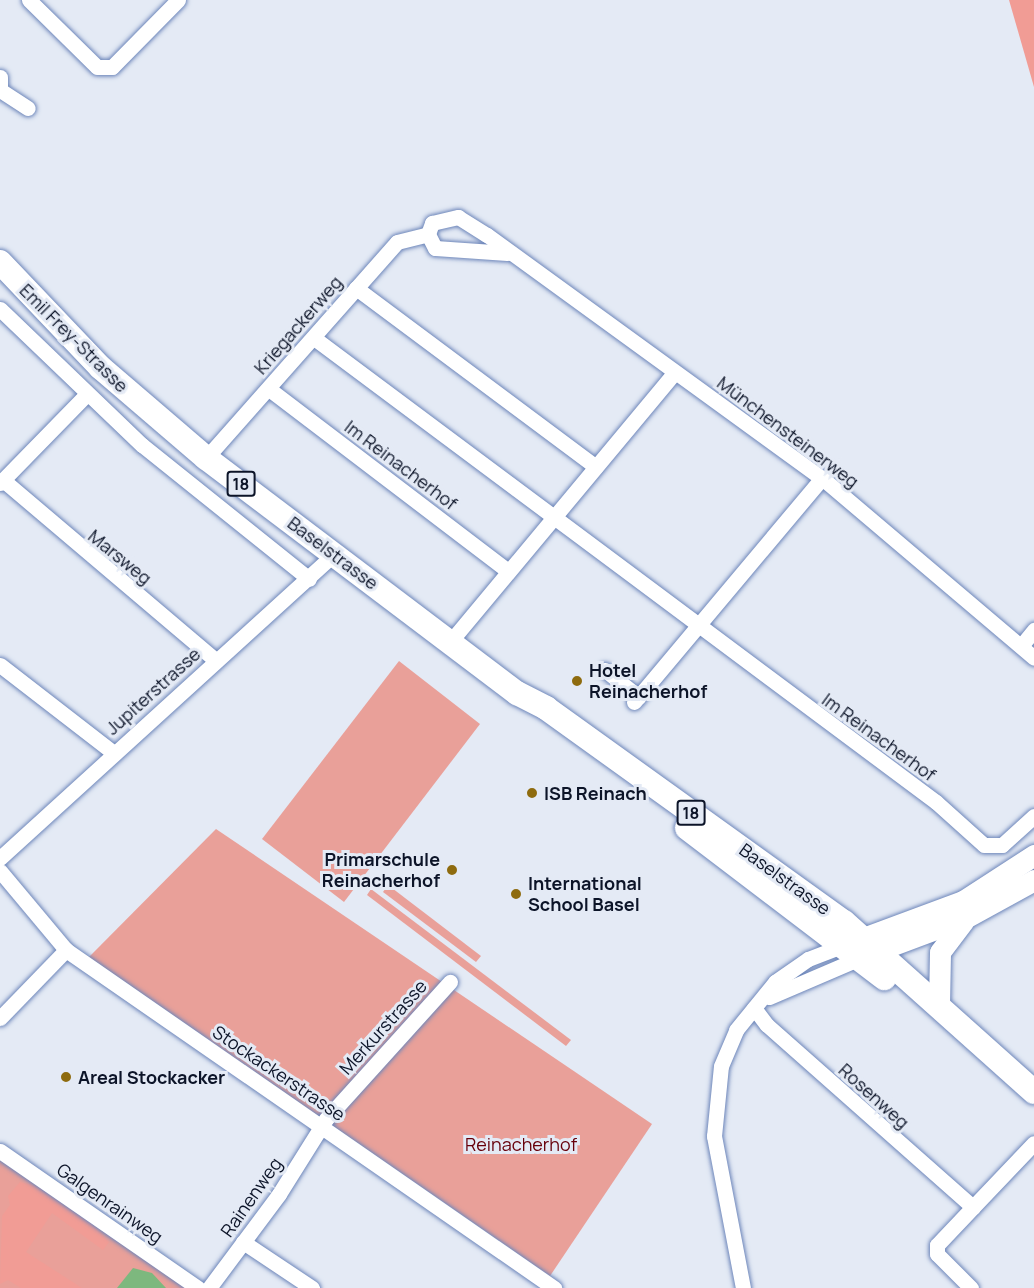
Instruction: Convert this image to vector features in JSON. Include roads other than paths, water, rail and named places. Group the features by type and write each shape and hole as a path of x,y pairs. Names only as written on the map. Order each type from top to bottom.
{"main road":[{"name":"Emil Frey-Strasse","path":"0,262 150,412"},
{"name":"Baselstrasse","path":"150,412 206,458 517,693 754,855 986,1061 1034,1092"},
{"name":"Baselstrasse","path":"517,693 537,718 810,920 861,948 939,1005 1034,1092"},
{"path":"861,948 963,901 1034,855"},
{"path":"861,948 965,918 1034,880"},
{"path":"939,1005 940,952 965,918"}],"street":[{"path":"30,0 98,67 112,67 178,0"},
{"path":"0,77 0,90 28,108"},
{"name":"Münchensteinerweg","path":"428,234 441,217 458,217 822,478 1034,658"},
{"path":"428,234 435,248 448,252 507,253"},
{"name":"Kriegackerweg","path":"206,458 397,242 428,234"},
{"path":"356,288 596,467"},
{"name":"Baselstrasse","path":"0,309 86,395 309,579"},
{"name":"Im Reinacherhof","path":"314,338 552,520 936,802 984,845 1002,845 1034,816"},
{"path":"450,642 674,373"},
{"name":"Im Reinacherhof","path":"269,389 508,571"},
{"path":"1,482 86,395"},
{"path":"605,670 636,700 822,478"},
{"name":"Marsweg","path":"1,482 216,660"},
{"name":"Jupiterstrasse","path":"0,858 334,554"},
{"path":"1021,646 1034,630"},
{"path":"3,673 114,753"},
{"name":"Stockackerstrasse","path":"0,871 66,950 554,1288"},
{"name":"Baselstrasse","path":"808,959 815,939 810,920"},
{"path":"743,1288 713,1119 721,1066 736,1030 775,982 808,959 861,948"},
{"path":"754,1008 795,982 861,948"},
{"path":"0,1018 66,950"},
{"name":"Merkurstrasse","path":"322,1126 450,982"},
{"name":"Rosenweg","path":"754,1008 767,1025 973,1207"},
{"name":"Rainenweg","path":"209,1288 322,1126"},
{"path":"971,1288 937,1254 938,1245 1034,1143"},
{"name":"Galgenrainweg","path":"0,1151 198,1288"},
{"path":"243,1242 312,1288"}],"place":[{"name":"Hotel Reinacherhof","path":"577,681"},
{"name":"ISB Reinach","path":"532,793"},
{"name":"Primarschule Reinacherhof","path":"452,870"},
{"name":"International School Basel","path":"516,894"},
{"name":"Areal Stockacker","path":"66,1077"}],"park label":[{"name":"Reinacherhof","path":"521,1144"}]}
